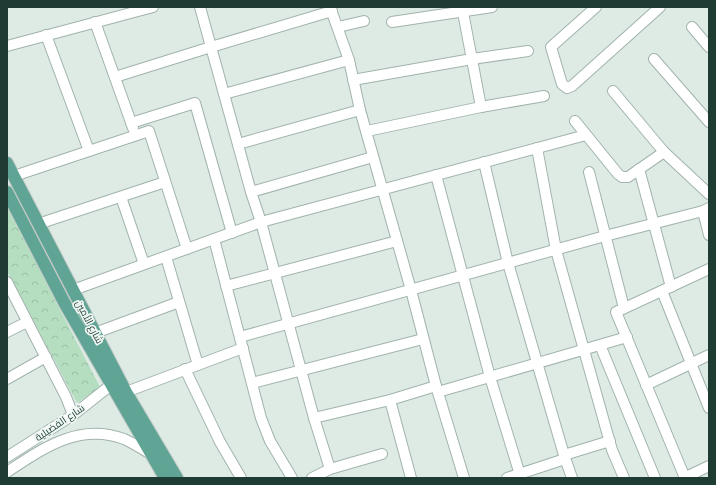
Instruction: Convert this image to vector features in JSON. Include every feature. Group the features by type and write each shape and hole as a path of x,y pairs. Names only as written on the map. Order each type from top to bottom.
{"main road":[{"name":"شارع الأمين","path":"7,163 95,333 122,395 162,477"},
{"name":"شارع الأمين","path":"7,192 65,304 111,385 122,395 177,478"}],"street":[{"path":"7,46 153,7"},
{"path":"200,7 251,192 261,222 300,370 330,469"},
{"path":"392,22 462,9 492,7"},
{"path":"596,7 551,47 562,84 567,88 572,86 660,7"},
{"path":"115,78 211,46 331,9 349,60 360,110 411,290 423,339 464,478"},
{"path":"462,9 481,106"},
{"path":"338,27 364,21"},
{"path":"95,22 135,136"},
{"path":"692,27 709,47"},
{"path":"46,35 89,151"},
{"path":"353,80 472,59 528,51"},
{"path":"654,59 709,122"},
{"path":"224,94 349,60"},
{"path":"613,91 664,152 709,194"},
{"path":"366,131 481,106 544,96"},
{"path":"131,123 195,103 232,233"},
{"path":"238,144 360,110"},
{"path":"575,121 622,177 628,177 640,170 664,152"},
{"path":"14,176 149,131 186,249"},
{"path":"73,290 261,222 586,135"},
{"path":"537,148 556,250 610,441 624,478"},
{"path":"251,192 374,157"},
{"path":"484,162 508,263 564,457 572,478"},
{"path":"640,170 655,223 667,289 691,363 709,408"},
{"path":"589,172 624,308"},
{"path":"436,175 490,377 520,476"},
{"path":"38,224 165,182"},
{"path":"121,197 144,264"},
{"path":"240,337 606,236 706,210 709,235"},
{"path":"214,239 261,418 270,441 292,478"},
{"path":"226,286 397,241"},
{"path":"166,257 198,365"},
{"path":"708,271 616,312 684,478 709,466"},
{"path":"7,282 46,357 73,415"},
{"path":"95,333 179,302"},
{"path":"7,332 28,322"},
{"path":"314,418 490,377 627,337"},
{"path":"252,383 423,339"},
{"path":"600,345 655,478"},
{"path":"122,395 242,348"},
{"path":"646,384 709,355"},
{"path":"7,379 46,357"},
{"path":"185,370 220,442 241,478"},
{"name":"شارع الفضيلية","path":"7,457 73,415 111,385"},
{"path":"390,400 411,478"},
{"name":"شارع الفضيلية","path":"7,472 50,445 82,435 96,434 115,436 132,443 150,454"},
{"path":"507,478 520,476 564,457 610,441"},
{"path":"318,477 330,469 382,454"}],"green space":[{"path":"7,207 100,387 77,403 7,271"}]}
